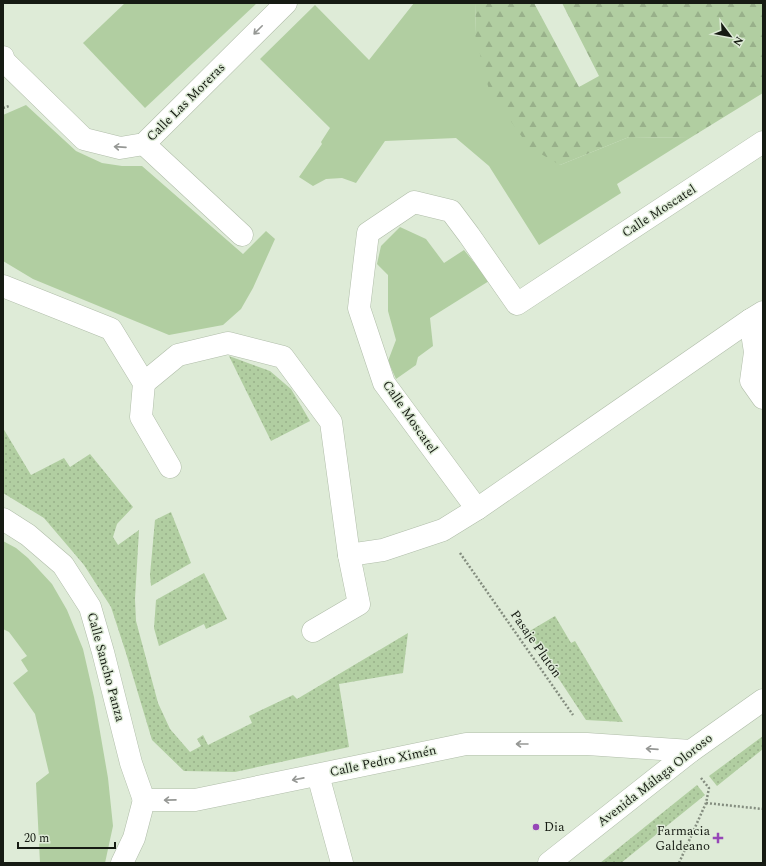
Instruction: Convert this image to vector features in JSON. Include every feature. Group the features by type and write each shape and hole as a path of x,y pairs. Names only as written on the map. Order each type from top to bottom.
{"street":[{"name":"Calle Las Moreras","path":"3,60 84,139 120,148 144,144 286,3"},
{"name":"Calle Moscatel","path":"477,509 384,383 359,308 368,233 414,202 451,211 517,304 763,142"},
{"path":"144,144 242,235"},
{"path":"3,286 111,329 144,384 142,417 170,467"},
{"path":"349,555 383,550 443,530 477,509 757,316"},
{"path":"757,316 755,352 750,381 763,398"},
{"path":"144,384 178,355 228,344 283,357 331,422 349,555 359,604 313,631"},
{"name":"Calle Sancho Panza","path":"3,519 28,535 63,565 90,607 131,763 144,800"},
{"name":"Avenida Málaga Oloroso","path":"549,863 691,751 763,700"},
{"name":"Calle Pedro Ximén","path":"144,800 195,800 466,744 587,744 691,751"},
{"path":"318,775 342,863"},
{"path":"122,863 134,838 144,800"}],"path":[{"name":"Pasaje Plutón","path":"464,558 580,725 587,744"},
{"path":"679,863 706,803 709,788 701,778"},
{"path":"706,803 763,809"}],"green space":[{"path":"125,3 257,3 145,108 83,43"},
{"path":"414,3 476,3 475,34 560,165 629,137 690,138 617,184 621,193 539,245 489,166 456,138 385,141 356,183 342,178 326,179 313,186 299,177 322,144 321,142 330,128 260,59 315,5 369,60"},
{"path":"476,3 534,3 579,87 599,76 562,3 763,3 763,93 690,138 629,137 560,165 529,147 489,90 475,34"},
{"path":"26,105 76,151 102,163 122,166 142,166 243,254 266,231 275,239 253,288 241,309 223,325 169,335 33,279 3,261 3,115"},
{"path":"400,227 426,239 444,263 464,250 489,281 430,318 433,346 418,357 416,365 396,379 388,361 396,340 388,311 388,275 377,264 381,246"},
{"path":"229,356 270,371 291,389 310,421 271,441"},
{"path":"3,428 31,475 64,458 70,467 90,454 133,507 117,524 113,537 118,545 139,530 135,599 136,621 158,703 170,729 190,752 201,746 197,739 203,735 208,745 252,723 249,716 293,695 297,699 408,633 403,673 339,684 349,747 235,772 184,771 152,740 111,607 84,565 44,518 3,493"},
{"path":"171,512 191,563 151,586 150,575 155,520"},
{"path":"3,541 16,548 28,558 52,584 67,610 83,649 94,697 108,778 113,826 105,863 40,863 36,783 49,773 35,714 13,683 28,671 21,660 27,656 9,632 3,629"},
{"path":"204,573 227,619 206,629 204,624 159,646 154,628 156,600"},
{"path":"555,616 571,643 575,641 623,722 586,720 528,632"},
{"path":"763,736 763,749 717,786 709,776"},
{"path":"697,785 705,795 621,863 600,863"}],"place":[{"name":"Dia","path":"536,827"},
{"name":"Farmacia Galdeano","path":"718,838"}]}
